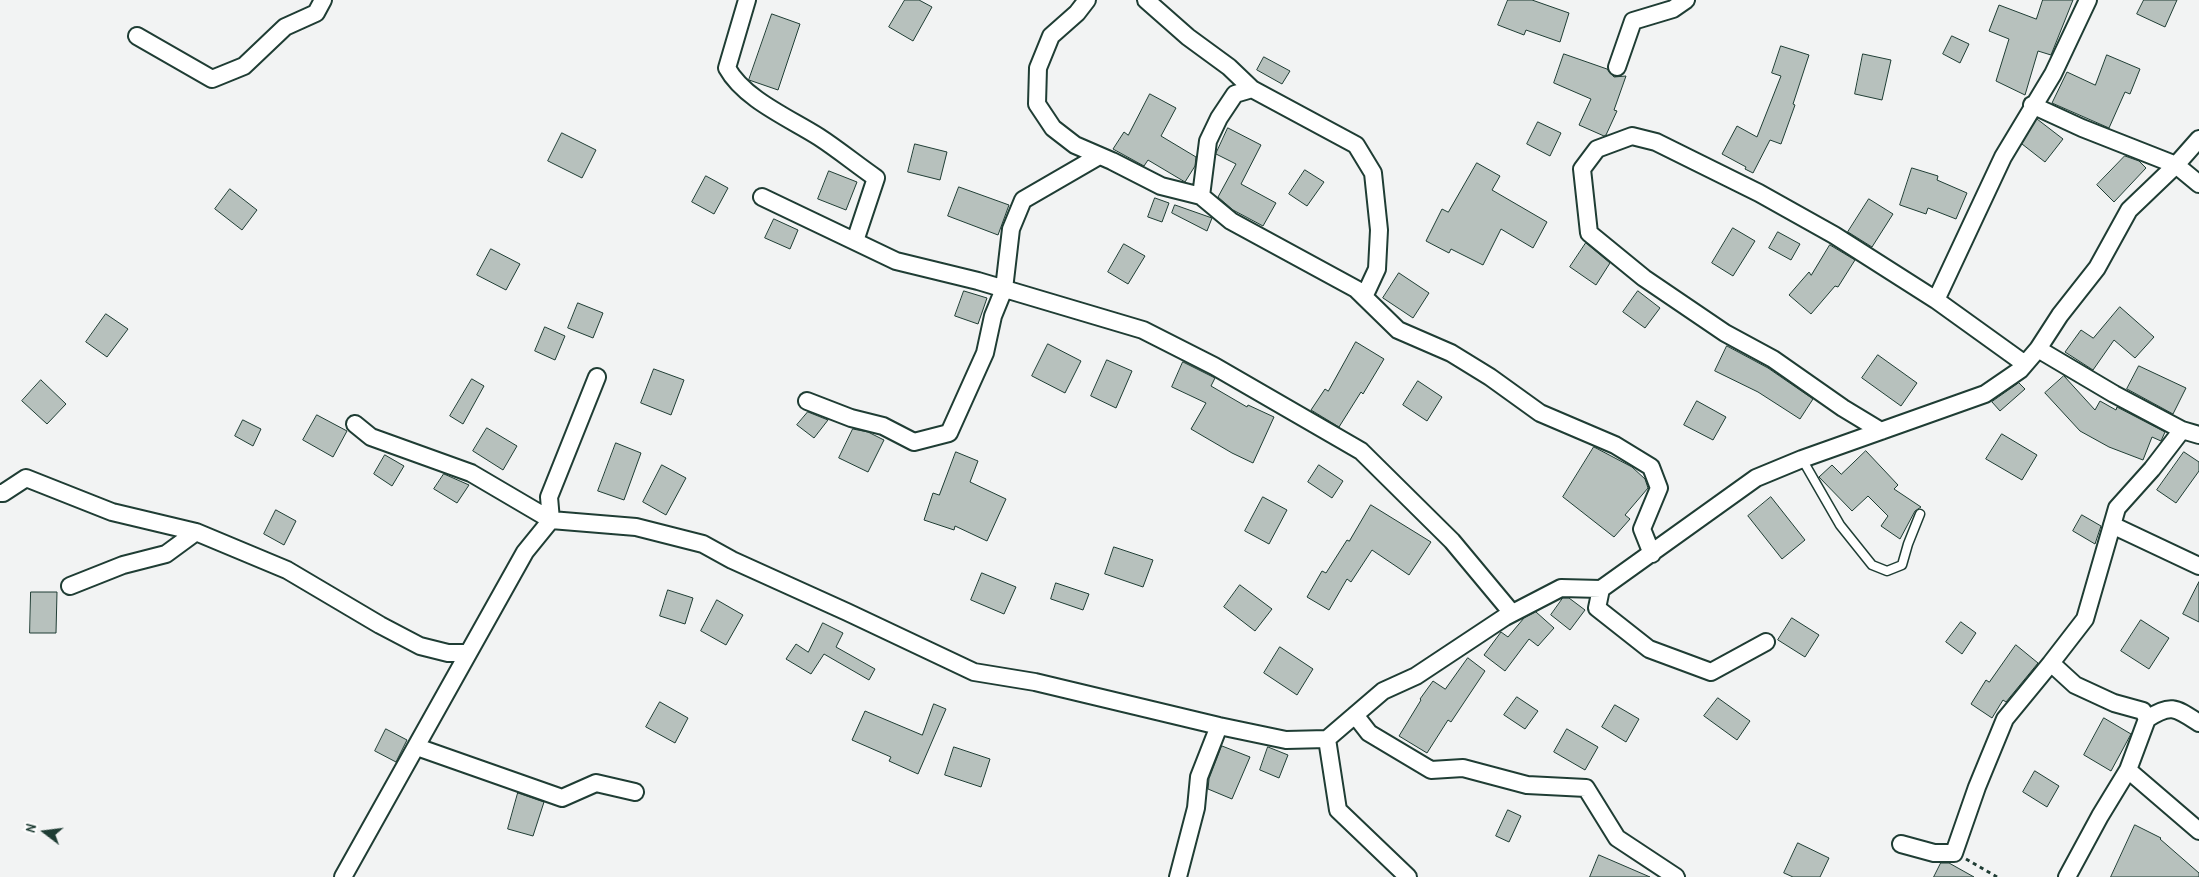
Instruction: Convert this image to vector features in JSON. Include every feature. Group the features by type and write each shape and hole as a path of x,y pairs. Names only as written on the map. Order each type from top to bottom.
{"street":[{"path":"137,36 212,79 244,66 285,27 316,14 322,0"},
{"path":"747,0 726,68 734,81 876,178 855,240"},
{"path":"1087,0 1077,13 1051,36 1038,68 1037,104 1053,128 1075,145 1161,186 1201,196 1231,221 1356,289 1398,330 1451,353 1490,377 1540,413 1615,445 1651,467 1659,488 1642,529 1652,554"},
{"path":"1146,0 1188,37 1229,67 1252,89 1356,145 1373,174 1379,230 1377,269 1364,297"},
{"path":"1617,67 1633,21 1672,9 1686,0"},
{"path":"1936,300 2003,156 2032,105 2053,74 2088,0"},
{"path":"1201,196 1208,141 1219,118 1236,94 1252,89"},
{"path":"2032,105 2082,128 2176,165 2199,184"},
{"path":"1882,431 1843,408 1773,359 1725,333 1644,278 1589,233 1582,169 1597,149 1632,136 1656,142 1759,193 1834,235 1936,300 2025,364"},
{"path":"356,424 371,437 471,473 551,520 636,527 702,544 732,560 974,672 1035,682 1286,740 1327,739 1383,691 1416,676 1512,613 1561,588 1601,589 1756,478 1802,458 1985,394 2020,370 2038,349 2060,315 2096,268 2129,210 2176,165 2199,139"},
{"path":"807,401 851,418 883,426 914,442 949,433 985,353 993,316 1004,289 1011,229 1023,200 1099,156"},
{"path":"762,197 896,261 1004,289 1143,330 1214,366 1361,451 1452,541 1512,613"},
{"path":"2038,349 2114,394 2182,430 2199,435"},
{"path":"343,877 383,802 417,747 466,654 524,552 551,520 549,497 597,377"},
{"path":"1901,844 1934,853 1954,853 1977,787 2006,719 2085,619 2117,508 2152,469 2182,430"},
{"path":"0,492 26,478 112,512 196,532 287,570 380,625 420,646 448,653 466,654"},
{"path":"2112,525 2199,566"},
{"path":"70,586 123,565 166,554 196,532"},
{"path":"1601,589 1596,608 1649,649 1711,672 1766,642"},
{"path":"2051,663 2075,685 2114,704 2143,711 2147,719"},
{"path":"2067,877 2100,816 2128,770 2147,719 2163,709 2179,710 2199,723"},
{"path":"1355,715 1369,733 1431,770 1463,768 1527,785 1586,788 1617,838 1676,877"},
{"path":"1178,877 1196,808 1199,777 1219,726"},
{"path":"1327,739 1338,810 1408,877"},
{"path":"417,747 562,798 596,783 635,792"},
{"path":"2128,770 2199,831"}],"lane":[{"path":"1802,458 1840,526 1872,565 1887,571 1902,565 1920,514"}],"path":[{"path":"1954,853 1995,874 1997,877"}],"building":[{"path":"905,0 919,0 932,7 913,41 889,27"},
{"path":"1508,0 1532,0 1569,13 1560,42 1526,30 1524,35 1498,25"},
{"path":"2043,0 2073,0 2051,55 2038,51 2025,95 1996,81 2009,39 1989,31 1999,5 2036,19"},
{"path":"2144,0 2177,0 2165,27 2137,14"},
{"path":"772,14 800,24 778,90 749,80"},
{"path":"1952,36 1969,44 1960,63 1943,54"},
{"path":"1781,46 1809,55 1793,104 1795,105 1781,144 1770,140 1753,173 1722,154 1737,126 1757,137 1781,76 1772,73"},
{"path":"1564,54 1607,69 1614,77 1626,76 1614,110 1617,111 1606,135 1604,136 1579,125 1591,99 1554,83"},
{"path":"1863,54 1891,60 1882,100 1855,94"},
{"path":"2107,55 2140,69 2130,94 2125,92 2109,128 2052,103 2067,72 2095,85"},
{"path":"1264,57 1290,71 1282,84 1257,70"},
{"path":"1150,94 1176,108 1161,136 1196,157 1195,166 1185,182 1148,160 1144,166 1113,149 1124,132 1128,135"},
{"path":"2037,119 2063,139 2045,162 2022,144"},
{"path":"1538,122 1561,133 1550,156 1527,144"},
{"path":"1228,128 1261,145 1241,184 1276,203 1263,226 1233,210 1218,197 1236,164 1216,154"},
{"path":"562,133 596,150 582,178 548,161"},
{"path":"915,144 947,152 940,180 908,172"},
{"path":"2125,156 2139,161 2146,168 2114,202 2097,185"},
{"path":"1477,163 1500,176 1492,190 1547,222 1533,248 1501,229 1483,265 1451,249 1449,253 1426,241 1442,209 1448,212"},
{"path":"1912,168 1938,176 1937,180 1967,193 1956,219 1928,208 1926,214 1900,205"},
{"path":"1305,170 1324,182 1307,206 1289,194"},
{"path":"829,171 857,182 846,210 818,199"},
{"path":"706,176 728,188 714,214 692,202"},
{"path":"959,187 1009,205 998,235 948,216"},
{"path":"230,189 257,210 242,230 215,209"},
{"path":"1155,198 1169,203 1162,222 1148,217"},
{"path":"1869,199 1893,214 1872,247 1848,232"},
{"path":"1175,205 1212,218 1207,231 1172,213"},
{"path":"774,219 798,230 790,249 765,238"},
{"path":"1733,228 1755,241 1733,276 1712,263"},
{"path":"1778,232 1800,244 1791,260 1769,248"},
{"path":"1586,243 1610,263 1596,285 1570,267"},
{"path":"1124,244 1145,256 1128,284 1108,272"},
{"path":"1830,245 1855,260 1838,287 1835,286 1811,314 1789,295 1809,272 1811,275"},
{"path":"491,249 520,264 506,290 477,275"},
{"path":"1399,273 1429,293 1413,318 1383,298"},
{"path":"964,291 987,298 978,324 955,316"},
{"path":"1638,291 1660,308 1645,328 1623,312"},
{"path":"578,303 603,313 593,338 568,328"},
{"path":"2120,307 2154,337 2135,358 2114,340 2093,370 2065,352 2081,330 2093,338"},
{"path":"106,314 128,329 107,357 86,342"},
{"path":"545,327 565,336 555,360 535,351"},
{"path":"1356,342 1384,359 1363,394 1361,392 1339,427 1311,410 1325,389 1328,391"},
{"path":"1048,344 1081,361 1065,393 1032,376"},
{"path":"1727,346 1768,368 1813,399 1800,419 1758,392 1715,371"},
{"path":"1878,355 1917,383 1901,406 1862,378"},
{"path":"1107,360 1132,371 1116,408 1091,396"},
{"path":"1183,362 1215,378 1211,386 1247,407 1248,405 1274,417 1253,463 1191,429 1206,403 1172,387"},
{"path":"2139,366 2186,388 2173,414 2127,389"},
{"path":"654,369 684,380 671,415 641,403"},
{"path":"2064,376 2095,410 2100,401 2116,410 2117,407 2165,432 2161,441 2152,437 2143,460 2109,447 2080,431 2045,393"},
{"path":"472,379 484,386 463,424 450,416"},
{"path":"41,380 66,404 47,424 22,401"},
{"path":"1418,381 1442,397 1427,421 1403,405"},
{"path":"2019,383 2025,389 2000,411 1992,402"},
{"path":"1697,401 1726,417 1713,440 1684,425"},
{"path":"808,412 828,420 814,438 797,425"},
{"path":"317,415 347,431 333,457 303,440"},
{"path":"243,420 261,429 253,446 235,436"},
{"path":"487,428 517,446 503,470 473,451"},
{"path":"853,429 868,432 884,440 868,472 839,458"},
{"path":"2002,434 2037,455 2022,480 1986,459"},
{"path":"616,443 641,453 624,500 598,491"},
{"path":"1594,447 1632,467 1645,479 1648,488 1625,515 1630,519 1614,537 1563,497"},
{"path":"1866,451 1898,485 1894,489 1921,507 1915,511 1900,539 1881,526 1888,516 1868,496 1852,511 1819,477 1832,465 1841,474"},
{"path":"956,452 978,461 970,482 1006,499 987,541 955,526 954,530 924,520 933,493 939,495"},
{"path":"2184,452 2199,462 2199,471 2176,503 2157,490"},
{"path":"385,455 404,466 392,486 374,474"},
{"path":"662,465 686,478 666,515 643,502"},
{"path":"1319,465 1343,481 1332,498 1308,482"},
{"path":"444,474 469,485 457,503 434,489"},
{"path":"1263,497 1287,510 1269,544 1245,531"},
{"path":"1771,497 1805,540 1782,559 1748,516"},
{"path":"1371,505 1431,542 1409,575 1372,550 1351,582 1347,579 1329,610 1307,597 1322,571 1326,573 1347,540 1349,541"},
{"path":"276,510 296,521 284,545 264,534"},
{"path":"2082,515 2101,526 2095,544 2073,531"},
{"path":"1114,547 1153,560 1143,587 1105,574"},
{"path":"982,573 1016,587 1004,614 971,600"},
{"path":"2199,582 2199,622 2183,614"},
{"path":"1056,583 1089,594 1083,610 1051,599"},
{"path":"1240,585 1272,609 1255,631 1224,607"},
{"path":"668,590 693,598 685,624 660,616"},
{"path":"31,592 57,592 56,633 30,633"},
{"path":"1563,598 1569,598 1585,610 1570,630 1551,615"},
{"path":"717,600 743,615 726,645 701,631"},
{"path":"1536,612 1554,628 1538,646 1529,639 1505,671 1484,655 1501,632 1508,637 1524,618"},
{"path":"1792,618 1819,635 1805,657 1778,640"},
{"path":"2141,620 2169,638 2149,669 2121,651"},
{"path":"1961,622 1976,633 1962,654 1946,642"},
{"path":"823,623 843,633 836,647 875,669 869,680 824,654 811,674 786,659 796,644 808,652"},
{"path":"2016,645 2038,663 2006,702 2003,700 1992,718 1971,704 1986,680 1989,682"},
{"path":"1280,647 1313,669 1297,695 1264,673"},
{"path":"1468,658 1485,671 1451,722 1448,720 1427,753 1399,736 1420,699 1433,681 1445,689"},
{"path":"1517,697 1538,711 1525,729 1504,715"},
{"path":"1718,698 1750,721 1737,740 1704,716"},
{"path":"660,702 688,718 675,743 646,727"},
{"path":"934,704 946,709 918,774 889,761 891,757 852,740 865,711 922,735"},
{"path":"1615,705 1639,719 1626,742 1602,727"},
{"path":"2104,718 2131,734 2111,771 2084,755"},
{"path":"386,729 407,740 396,762 375,751"},
{"path":"1567,729 1598,747 1585,770 1554,752"},
{"path":"1222,746 1250,757 1232,799 1208,789 1209,779"},
{"path":"954,747 990,759 981,787 945,775"},
{"path":"1268,747 1288,755 1279,778 1260,770"},
{"path":"2035,771 2059,786 2047,807 2023,792"},
{"path":"518,793 544,802 533,836 508,829"},
{"path":"1508,810 1521,816 1509,842 1496,836"},
{"path":"2135,825 2161,838 2199,873 2199,877 2111,877"},
{"path":"1798,843 1829,858 1820,877 1793,877 1784,873"},
{"path":"1599,855 1650,877 1590,877"},
{"path":"1941,863 1949,863 1974,877 1934,877"}]}
